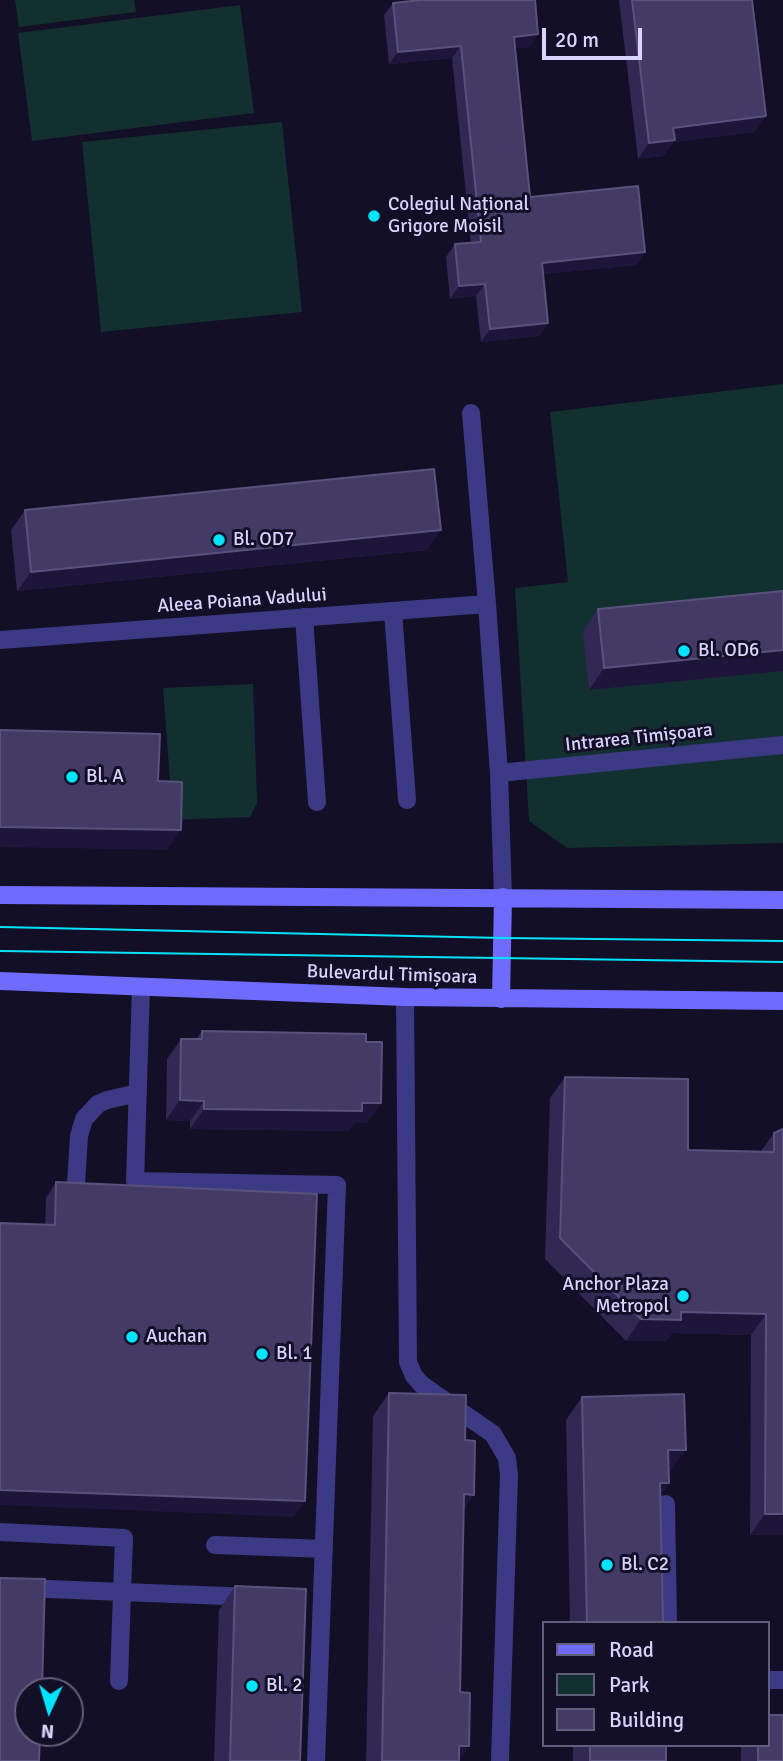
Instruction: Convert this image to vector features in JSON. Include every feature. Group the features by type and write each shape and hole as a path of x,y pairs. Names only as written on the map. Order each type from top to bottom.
{"main road":[{"path":"0,895 783,900"},
{"path":"501,999 503,897"},
{"name":"Bulevardul Timișoara","path":"0,981 405,997 783,1001"}],"street":[{"path":"471,413 499,773 503,897"},
{"name":"Aleea Poiana Vadului","path":"0,640 487,604"},
{"path":"393,611 407,800"},
{"path":"304,617 317,802"},
{"name":"Intrarea Timișoara","path":"499,773 783,745"},
{"path":"141,987 135,1181 337,1185 324,1549 315,1600 316,1761"},
{"path":"405,997 408,1362 414,1376 422,1385 493,1434 507,1458 509,1475 500,1761"},
{"path":"76,1184 79,1136 84,1119 98,1104 138,1093"},
{"path":"666,1504 668,1621"},
{"path":"0,1532 124,1538 119,1681"},
{"path":"215,1545 324,1549"},
{"path":"0,1587 268,1598"}],"green space":[{"path":"15,0 134,0 136,12 19,27"},
{"path":"240,5 254,113 32,141 18,33"},
{"path":"282,122 302,312 101,332 82,142"},
{"path":"783,384 783,843 567,848 529,821 515,588 568,582 550,412"},
{"path":"253,684 257,803 250,817 173,820 163,688"}],"building":[{"path":"421,0 535,0 538,34 514,37 530,197 638,186 645,252 542,263 548,323 490,329 485,284 459,286 455,244 481,242 461,46 398,52 393,3"},
{"path":"632,0 752,0 766,116 673,128 675,140 649,143"},
{"name":"Bl. OD7","path":"434,469 441,530 31,572 25,510"},
{"path":"783,591 783,650 604,668 598,609"},
{"name":"Bl. A","path":"0,730 160,734 158,781 182,782 181,830 0,827"},
{"path":"202,1031 366,1034 366,1042 382,1042 381,1103 362,1103 362,1111 204,1109 204,1101 180,1100 181,1039 202,1039"},
{"name":"Anchor Plaza Metropol","path":"565,1077 688,1079 688,1150 774,1152 774,1133 783,1129 783,1514 765,1514 766,1314 681,1312 681,1320 641,1319 560,1238"},
{"path":"56,1182 317,1194 305,1501 0,1490 0,1223 55,1225"},
{"path":"389,1393 466,1395 465,1440 475,1441 474,1495 464,1494 460,1692 470,1693 469,1746 459,1746 459,1761 382,1761"},
{"name":"Bl. C2","path":"684,1394 686,1450 668,1450 669,1483 660,1483 663,1621 587,1621 582,1397"},
{"path":"0,1578 45,1579 42,1677 14,1677 14,1747 40,1747 39,1761 0,1761"},
{"name":"Bl. 2","path":"235,1586 306,1589 300,1761 230,1761"},
{"path":"769,1715 783,1715 783,1761 758,1761 758,1747 769,1747"},
{"path":"590,1747 666,1747 666,1761 590,1761"}],"tram line":[{"path":"0,927 783,941"},
{"path":"0,951 783,962"}],"place":[{"name":"Colegiul Național Grigore Moisil","path":"374,216"},
{"name":"Bl. OD7","path":"219,540"},
{"name":"Bl. OD6","path":"684,651"},
{"name":"Bl. A","path":"72,777"},
{"name":"Anchor Plaza Metropol","path":"683,1296"},
{"name":"Auchan","path":"132,1337"},
{"name":"Bl. 1","path":"262,1354"},
{"name":"Bl. C2","path":"607,1565"},
{"name":"Bl. 2","path":"252,1686"}]}
